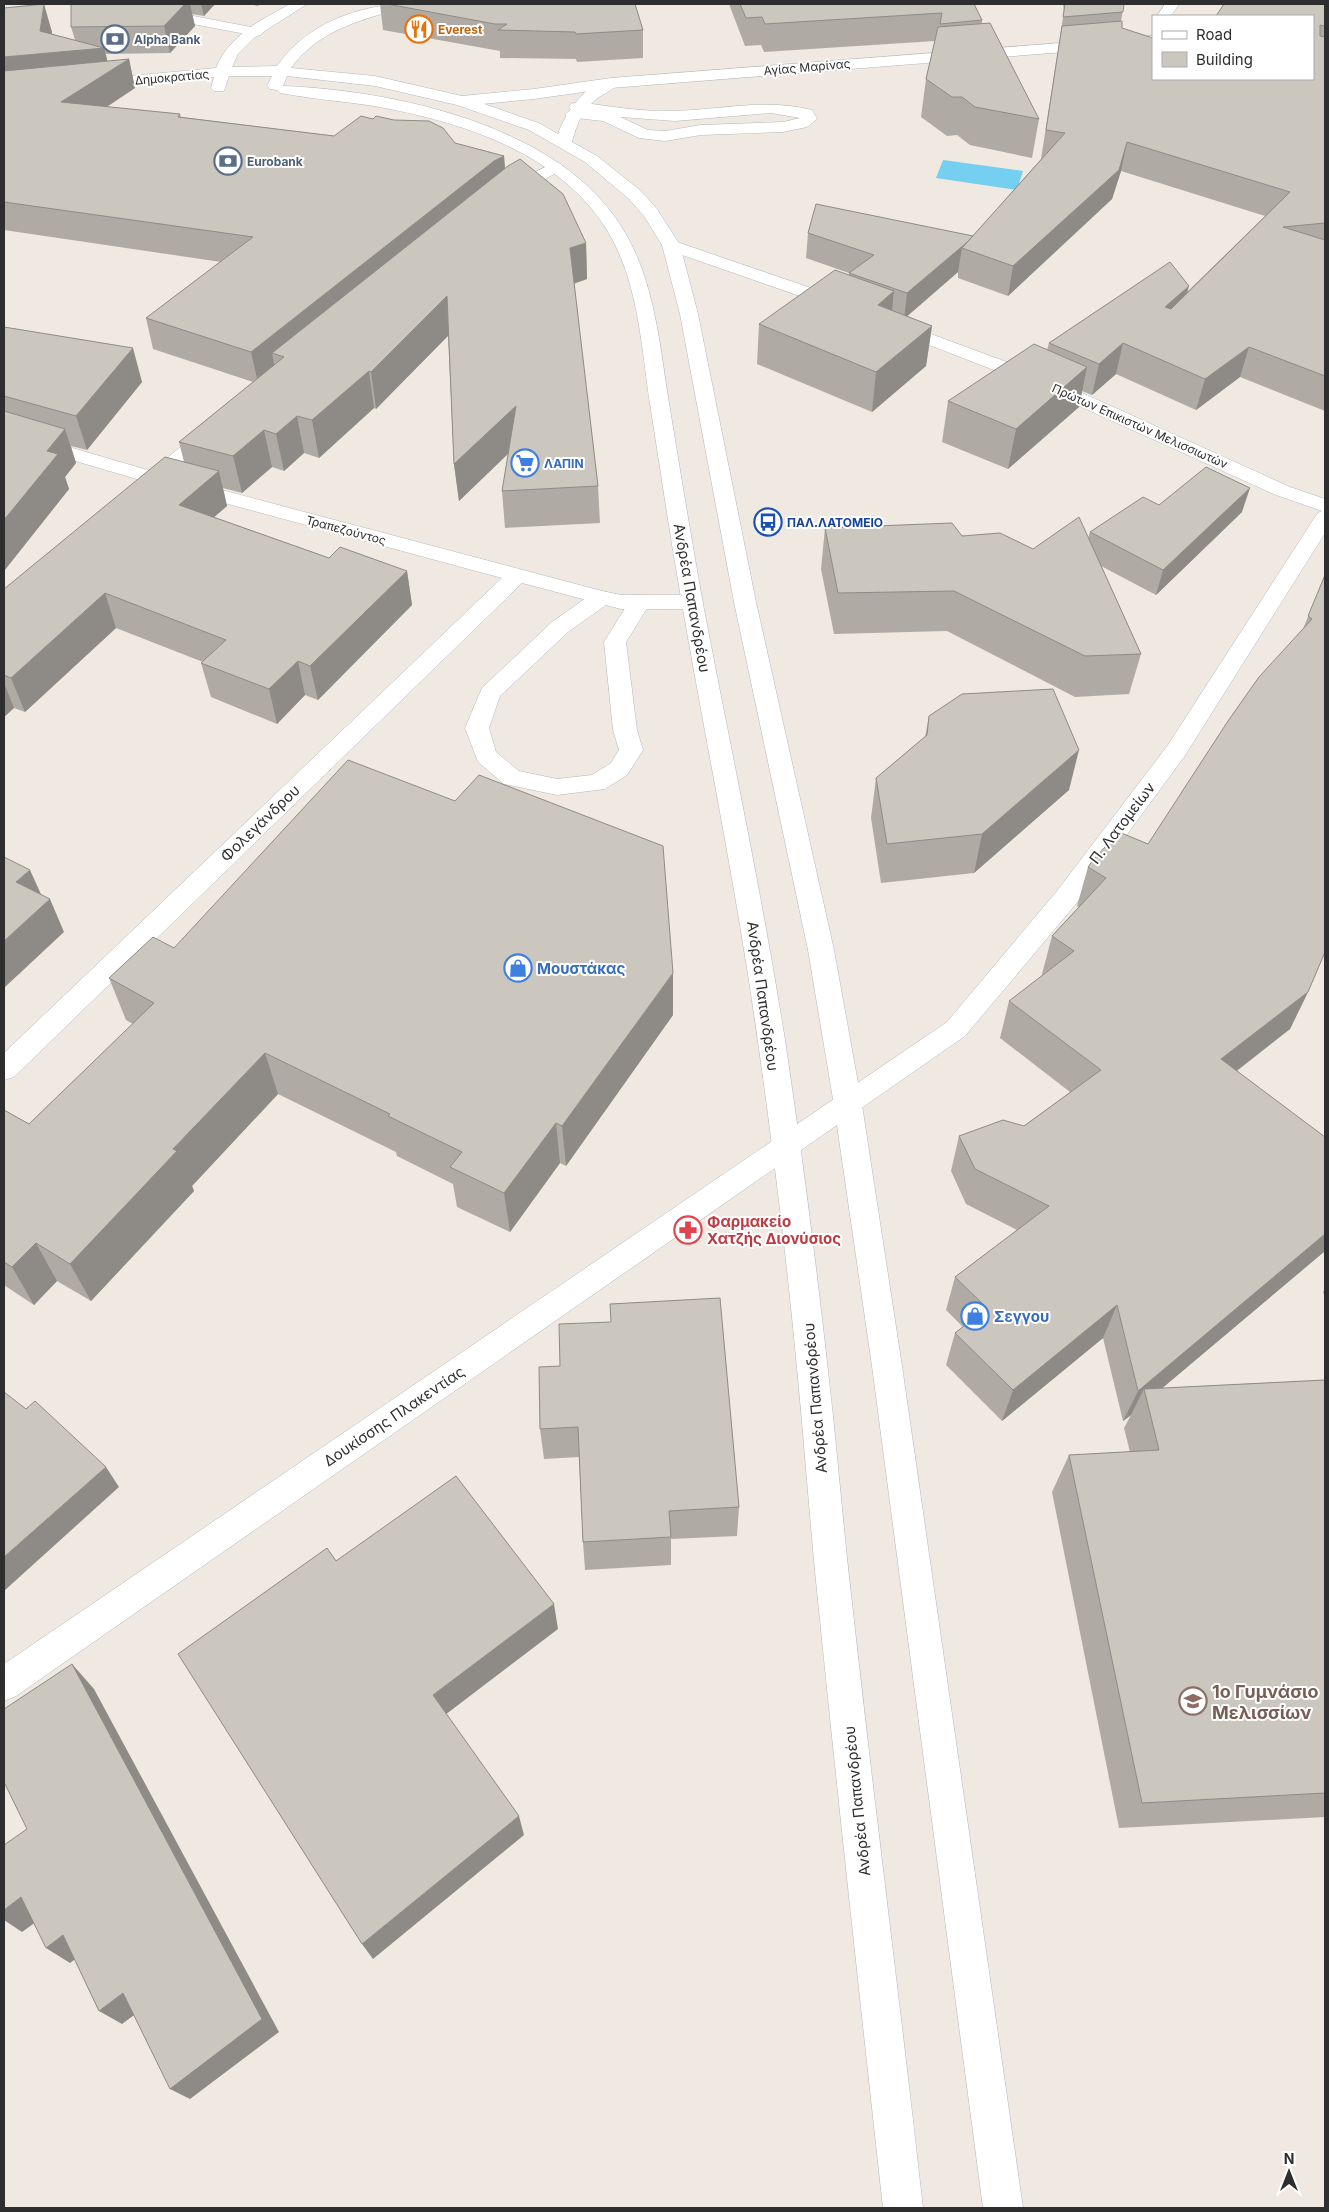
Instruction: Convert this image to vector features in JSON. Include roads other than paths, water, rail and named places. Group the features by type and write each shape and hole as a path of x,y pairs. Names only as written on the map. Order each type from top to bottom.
{"main road":[{"path":"109,4 256,32"},
{"path":"237,89 219,89 222,72 235,48 300,4"},
{"path":"270,83 302,44 320,32 354,18 402,4"},
{"path":"1165,15 1172,4"},
{"name":"Αγίας Μαρίνας","path":"462,100 534,94 611,82 1152,38"},
{"name":"Δημοκρατίας","path":"80,86 222,72 270,83"},
{"path":"270,83 375,81 462,100 512,118 564,142 613,174 651,213 671,245 689,314 745,602 821,950 848,1106 888,1375 1003,2208"},
{"path":"564,142 575,110 591,94 611,82"},
{"name":"Ανδρέα Παπανδρέου","path":"270,83 439,117 510,142 555,167 579,185 606,216 620,237 632,268 645,316 692,602 758,950 811,1347 824,1496 902,2208"},
{"name":"Δημοκρατίας","path":"202,91 219,89"},
{"path":"575,110 658,116 794,110 806,113 809,119 801,124 783,127 701,130 665,136 645,135 606,117 575,110"},
{"path":"493,204 522,184 555,167"},
{"name":"Πρώτων Επικιστών Μελισσιωτών","path":"671,245 868,315 1040,381 1283,490 1325,506"},
{"path":"131,496 224,422"},
{"name":"Τραπεζούντος","path":"4,434 154,478 601,598 640,602 692,602"},
{"name":"Π. Λατομείων","path":"785,1149 956,1029 1066,898 1176,751 1325,517"},
{"name":"Φολεγάνδρου","path":"4,1069 516,576"},
{"path":"601,598 560,627 490,693 477,728 486,756 512,778 557,787 597,782 619,769 630,750 625,730 615,642 640,602"},
{"name":"Δουκίσσης Πλακεντίας","path":"4,1684 785,1149"}],"water":[{"path":"943,160 1023,171 1017,190 936,178"}],"place":[{"name":"Everest","path":"419,29"},
{"name":"Alpha Bank","path":"115,39"},
{"name":"Eurobank","path":"228,161"},
{"name":"ΛΑΠΙΝ","path":"525,463"},
{"name":"ΠΑΛ.ΛΑΤΟΜΕΙΟ","path":"768,522"},
{"name":"Μουστάκας","path":"518,968"},
{"name":"Φαρμακείο Χατζής Διονύσιος","path":"688,1230"},
{"name":"Σεγγου","path":"975,1316"},
{"name":"1ο Γυμνάσιο Μελισσίων","path":"1193,1701"}]}
